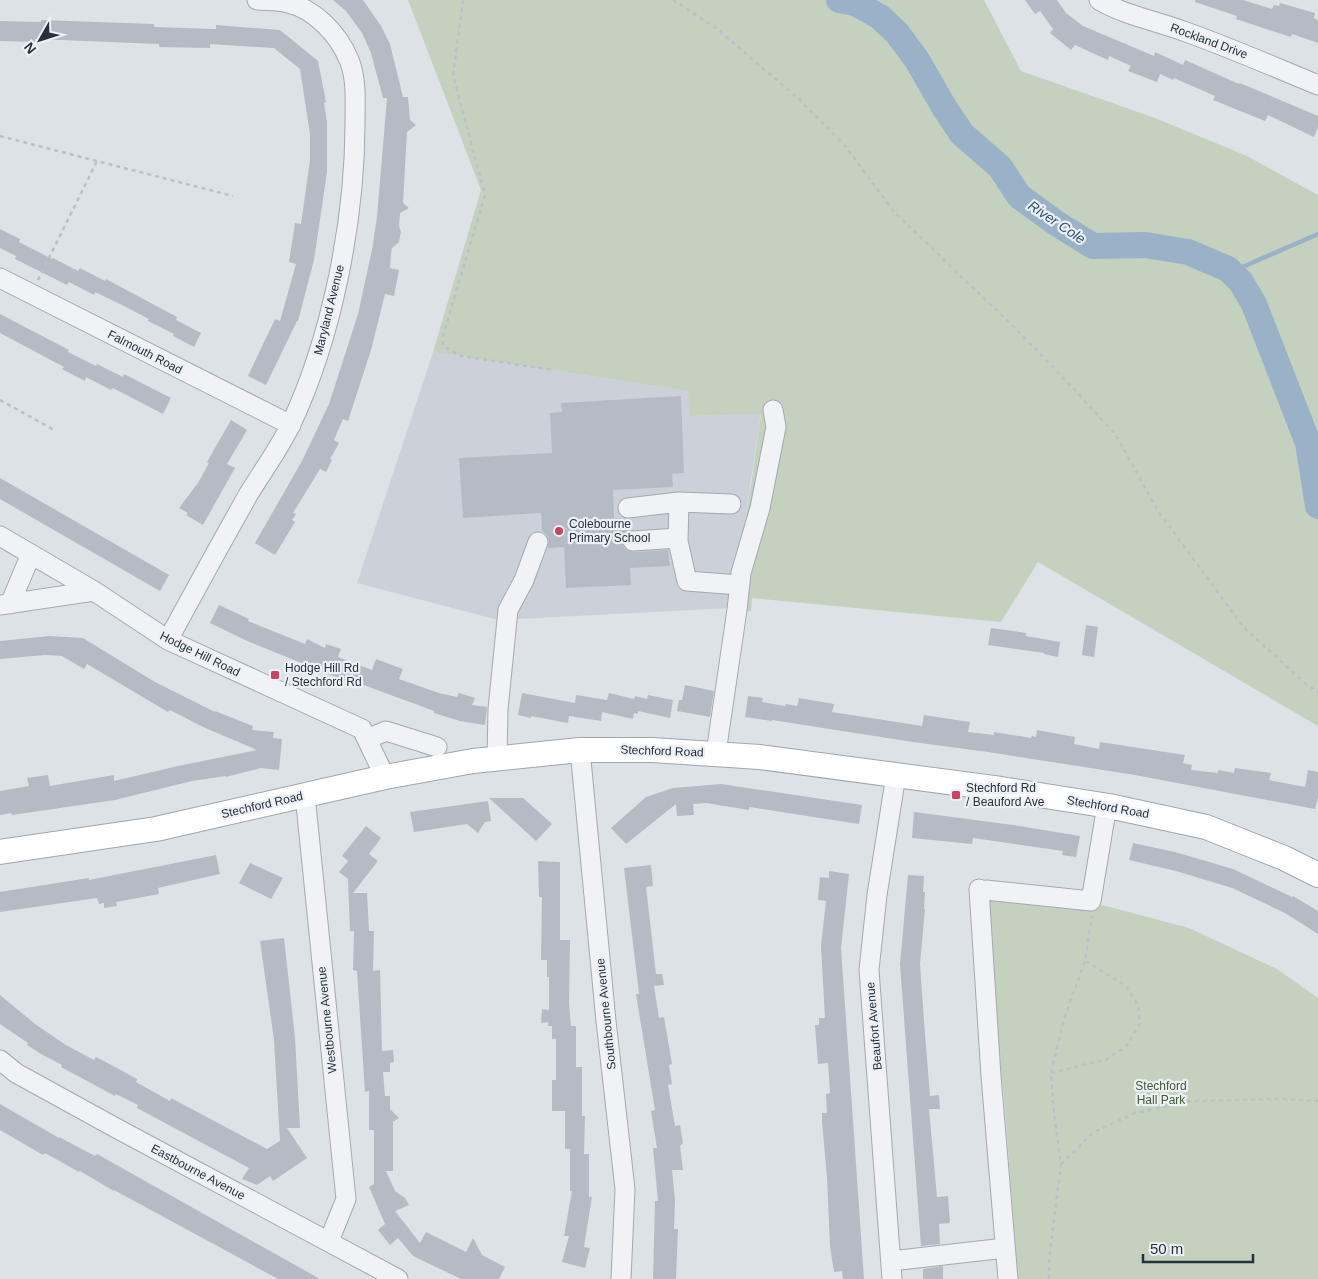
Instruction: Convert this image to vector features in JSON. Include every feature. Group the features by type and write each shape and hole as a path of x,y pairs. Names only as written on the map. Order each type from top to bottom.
{"main road":[{"name":"Stechford Road","path":"0,852 156,829 305,795 473,761 580,750 652,750 760,757 1107,805 1206,827 1254,845 1318,875"}],"street":[{"name":"Maryland Avenue","path":"168,640 249,494 291,425 317,359 336,287 347,223 355,161 355,90 350,62 333,33 310,13 286,2 258,0"},
{"name":"Rockland Drive","path":"1099,0 1127,14 1184,31 1318,85"},
{"name":"Falmouth Road","path":"0,278 291,425"},
{"path":"716,753 740,573 760,508 771,456 776,427 773,410"},
{"path":"679,502 678,538 687,581 739,586"},
{"path":"628,508 679,502 731,504"},
{"name":"Hodge Hill Road","path":"0,536 94,591 168,640 362,729 385,778"},
{"path":"633,541 678,538"},
{"path":"497,758 498,709 508,610 524,580 538,542"},
{"path":"5,604 31,554"},
{"path":"5,604 94,591"},
{"path":"367,739 386,731 437,747"},
{"name":"Southbourne Avenue","path":"580,750 606,1021 626,1189 621,1279"},
{"name":"Beaufort Avenue","path":"892,1270 869,970 877,895 896,775"},
{"name":"Westbourne Avenue","path":"305,795 346,1199 329,1241"},
{"path":"1008,1279 982,889 1091,901 1107,805"},
{"name":"Eastbourne Avenue","path":"0,1060 16,1073 398,1279"},
{"path":"892,1270 1005,1248"}],"path":[{"path":"463,0 453,75 485,195 443,336 443,346 461,356 553,370"},
{"path":"673,0 716,28 799,99 846,147 894,212 1003,316 1072,386 1116,435 1156,508 1244,628 1306,684 1318,692"},
{"path":"0,136 233,196"},
{"path":"31,294 97,161"},
{"path":"0,400 56,431"},
{"path":"1049,1279 1048,1260 1061,1164 1054,1115 1051,1073 1064,1019 1085,961 1092,914"},
{"path":"1051,1073 1108,1059 1126,1047 1140,1024 1138,1005 1125,985 1085,961"},
{"path":"1061,1164 1094,1132 1135,1112 1192,1100 1281,1099 1318,1102"}],"shaded area":[{"name":"Colebourne Primary School","path":"433,352 688,391 690,416 761,413 732,608 498,620 357,583"}],"green space":[{"path":"408,0 984,0 1021,71 1155,118 1247,156 1318,195 1318,726 1038,562 1001,622 752,598 751,611 737,610 736,577 761,414 689,416 688,391 433,352 481,190"},
{"name":"Stechford Hall Park","path":"995,892 1106,906 1189,928 1277,969 1318,998 1318,1279 1018,1279 1004,1098 983,906"}],"building":[{"path":"333,0 363,0 381,26 390,44 403,97 408,97 410,120 416,125 407,132 403,203 409,208 400,213 399,226 401,232 399,242 392,248 390,268 399,270 394,296 385,294 371,350 348,421 343,419 334,440 339,443 330,459 332,460 326,472 320,469 293,513 296,514 292,520 295,522 275,555 255,543 302,461 329,404 358,314 377,217 387,98 383,98 371,53 362,33 346,11"},
{"path":"1025,0 1057,0 1066,13 1083,26 1154,56 1155,52 1183,65 1185,60 1318,116 1318,127 1314,137 1268,115 1265,121 1213,100 1215,96 1174,78 1173,80 1160,74 1157,82 1128,71 1131,66 1109,56 1108,60 1075,45 1071,50 1050,33 1053,29 1040,11 1035,14"},
{"path":"1195,0 1243,0 1272,9 1274,5 1279,6 1280,3 1315,13 1314,18 1318,20 1318,43 1292,34 1291,37 1236,19 1237,16 1195,2"},
{"path":"41,20 154,24 154,27 216,29 216,25 280,30 318,61 326,102 324,103 327,122 327,172 314,260 298,321 266,385 248,376 275,319 280,321 296,264 289,262 295,223 301,224 310,160 310,134 300,69 274,48 210,44 210,48 159,47 159,44 35,39 35,42 0,41 0,21 41,22"},
{"path":"0,229 20,239 19,242 52,259 78,271 80,268 105,281 106,279 177,317 176,320 201,333 194,347 148,321 149,319 120,304 95,292 94,295 69,282 67,285 15,259 16,256 0,248"},
{"path":"0,314 96,366 97,364 123,377 124,374 171,398 163,414 113,388 111,390 86,377 85,381 62,369 64,367 0,333"},
{"path":"681,396 684,473 672,474 673,487 613,490 614,518 631,519 631,530 623,536 624,548 634,552 668,550 670,566 630,568 631,585 566,588 564,547 548,548 549,540 542,531 541,513 463,518 459,458 552,453 550,413 562,412 561,403"},
{"path":"231,420 247,430 227,464 235,468 203,525 186,515 188,513 179,508 198,483 209,463 207,462"},
{"path":"0,478 169,575 160,591 0,499"},
{"path":"219,605 249,619 248,621 305,644 307,639 325,648 326,644 341,649 338,657 372,670 376,659 403,669 399,679 439,693 457,697 459,693 475,698 472,705 487,707 485,725 460,721 434,713 434,711 361,684 360,686 336,677 245,640 210,623"},
{"path":"1086,625 1098,627 1094,657 1082,655"},
{"path":"991,628 1026,633 1026,636 1060,642 1058,657 1044,653 988,645"},
{"path":"50,636 83,638 155,682 215,712 253,726 252,730 274,732 273,738 282,739 279,770 261,768 226,777 192,781 115,800 12,815 11,813 0,815 0,791 29,786 27,778 48,775 50,786 114,775 114,781 257,750 203,727 170,710 168,712 87,664 84,669 62,656 45,655 0,659 0,641"},
{"path":"685,685 714,691 710,717 677,711 679,700 682,700"},
{"path":"522,693 575,703 576,695 607,700 609,693 634,699 635,696 647,699 648,695 673,700 670,718 638,711 638,714 634,713 633,719 602,712 601,721 569,716 568,723 518,715"},
{"path":"748,696 763,698 762,702 785,706 786,704 797,706 799,698 834,704 832,712 922,726 924,715 970,722 968,732 994,735 994,732 1031,738 1032,736 1036,737 1037,730 1075,737 1074,744 1099,749 1100,742 1185,755 1183,763 1192,765 1191,770 1218,773 1218,770 1234,773 1235,768 1271,773 1269,780 1305,787 1308,770 1318,772 1318,797 1315,809 1135,775 745,717"},
{"path":"721,784 862,805 859,824 749,807 749,810 706,803 693,804 694,815 677,816 676,804 626,844 611,828 646,797 673,788"},
{"path":"489,798 523,798 552,824 536,841"},
{"path":"488,801 491,821 485,822 478,833 467,824 414,832 410,812"},
{"path":"914,812 1080,836 1076,857 1062,855 1063,851 973,838 972,844 912,838"},
{"path":"366,826 381,838 369,854 378,861 353,893 367,893 369,931 374,931 373,971 380,970 382,1051 393,1050 394,1062 390,1063 390,1072 383,1072 385,1096 390,1096 390,1109 399,1118 393,1122 393,1171 386,1171 395,1191 405,1198 409,1205 395,1211 420,1243 426,1232 466,1252 473,1238 482,1255 505,1267 499,1279 461,1279 413,1256 398,1238 390,1245 378,1230 385,1224 369,1187 374,1184 374,1130 369,1130 369,1091 365,1092 357,971 353,970 354,931 350,931 348,879 339,872 348,861 342,856"},
{"path":"1133,843 1175,852 1233,869 1293,896 1318,911 1318,934 1285,913 1232,888 1176,871 1129,860"},
{"path":"216,855 220,874 158,888 159,894 116,902 117,906 104,908 104,903 99,904 97,898 0,912 0,892 89,878 89,880"},
{"path":"538,861 560,862 560,940 570,940 569,1003 571,1026 576,1026 576,1067 582,1067 582,1116 585,1116 584,1154 589,1154 589,1197 592,1197 584,1247 590,1248 585,1268 562,1262 569,1236 564,1236 572,1191 570,1191 570,1149 565,1149 565,1111 552,1111 552,1080 556,1080 556,1039 552,1039 552,1026 548,1026 548,1022 541,1023 542,1009 549,1010 549,977 547,977 547,960 541,960 542,897 539,897"},
{"path":"250,863 283,878 271,899 239,883"},
{"path":"651,865 653,886 646,887 656,974 662,974 664,985 654,986 659,1018 664,1017 672,1064 669,1065 672,1084 668,1085 675,1126 680,1125 683,1143 680,1146 683,1170 672,1170 675,1200 674,1229 678,1229 676,1279 653,1279 655,1201 658,1201 653,1148 657,1148 651,1111 655,1110 636,994 639,994 624,868"},
{"path":"829,871 849,874 841,948 864,1279 843,1279 842,1271 834,1272 830,1246 822,1122 822,1113 827,1113 826,1094 830,1093 828,1063 818,1064 815,1025 819,1025 819,1018 825,1018 821,946 826,901 818,900 820,877 829,878"},
{"path":"908,875 924,876 925,909 920,964 930,1096 939,1095 940,1109 929,1109 937,1197 948,1196 950,1223 939,1224 940,1244 921,1246 900,964"},
{"path":"284,938 295,1038 300,1128 287,1128 307,1158 273,1181 270,1176 257,1185 242,1179 249,1168 137,1108 138,1105 116,1094 115,1096 61,1067 62,1065 27,1045 28,1043 0,1024 0,995 35,1024 66,1045 94,1060 96,1057 137,1079 136,1082 170,1101 171,1098 267,1149 280,1141 274,1040 260,941"},
{"path":"0,1104 59,1138 95,1156 97,1154 320,1279 278,1279 80,1171 45,1153 43,1155 0,1130"},
{"path":"943,1266 943,1279 923,1279 923,1269"}],"waterway":[{"name":"River Cole","path":"839,0 855,3 880,17 897,33 917,60 962,134 1000,167 1019,196 1056,223 1093,246 1145,245 1188,252 1228,269 1241,282 1254,304 1308,443 1318,506"},
{"path":"1231,272 1318,234"}],"place":[{"name":"Colebourne Primary School","path":"559,531"},
{"name":"Hodge Hill Rd / Stechford Rd","path":"275,675"},
{"name":"Stechford Rd / Beauford Ave","path":"956,795"}]}
